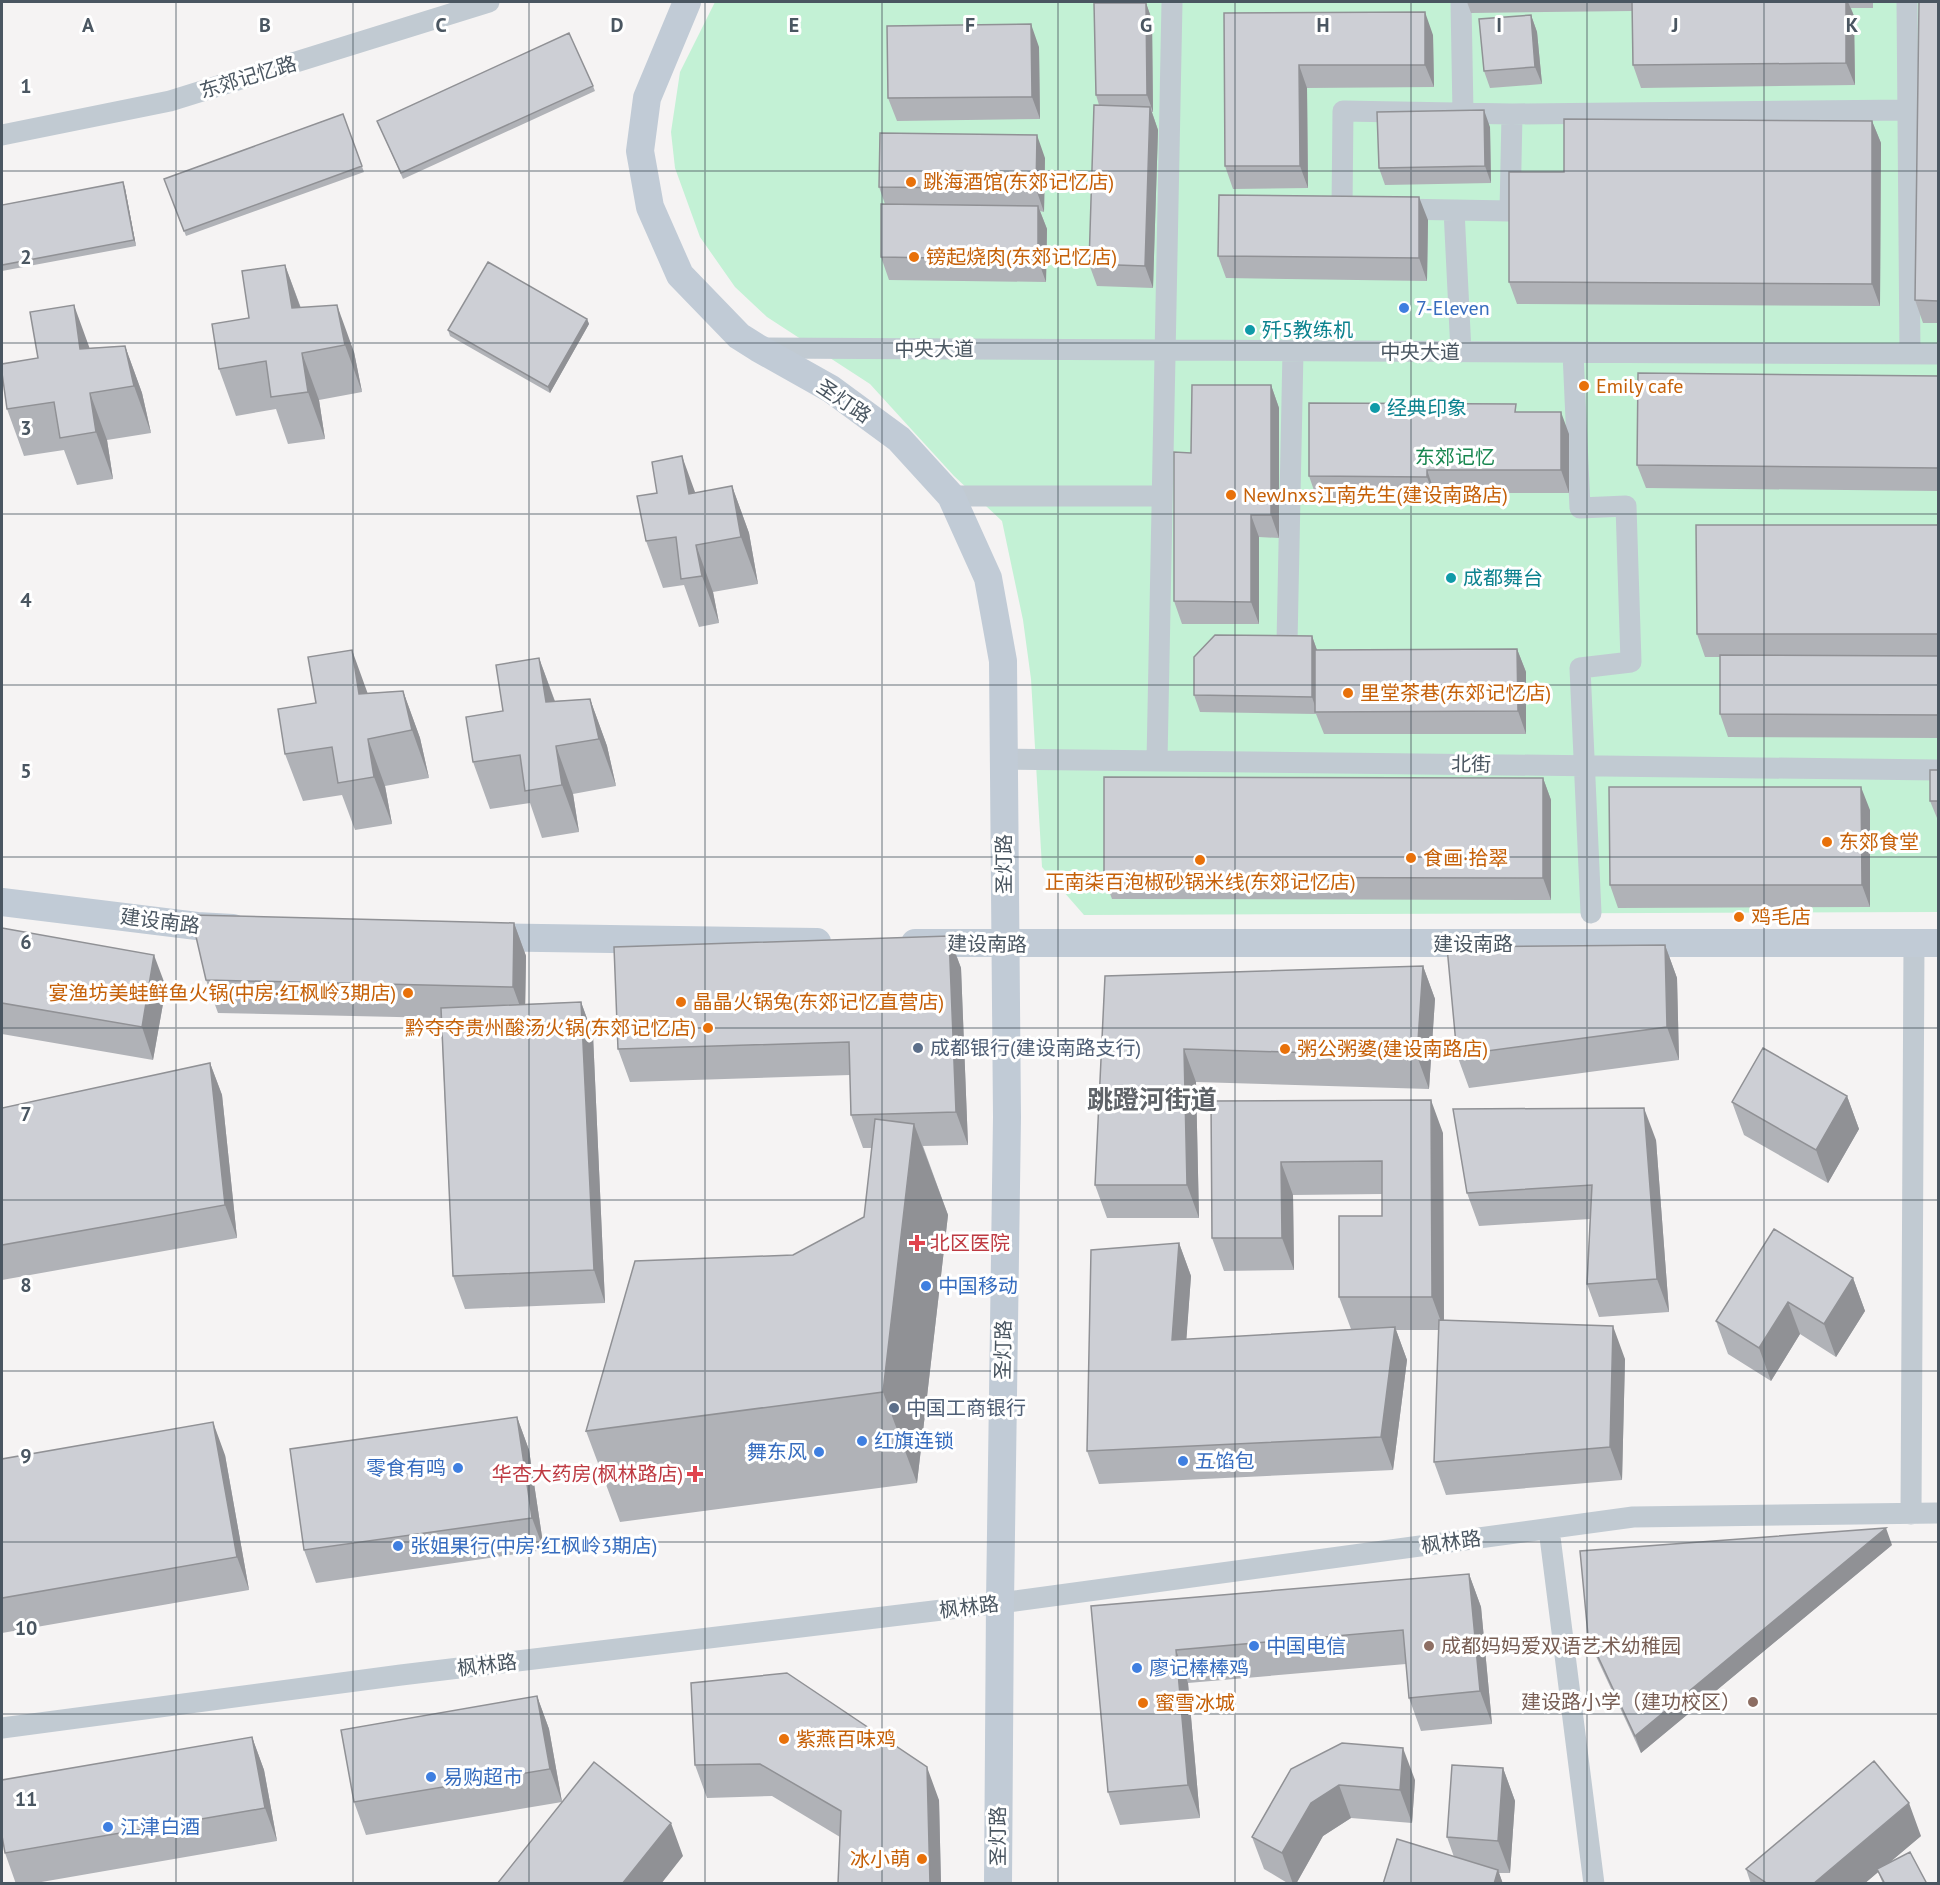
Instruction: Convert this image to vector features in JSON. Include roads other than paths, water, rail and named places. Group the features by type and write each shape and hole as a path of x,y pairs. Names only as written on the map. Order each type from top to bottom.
{"street":[{"name":"东郊记忆路","path":"2,135 170,101 489,2"},
{"name":"圣灯路","path":"687,2 647,98 640,151 650,207 680,275 740,336 831,389 899,439 951,496 988,578 1003,661 1007,1117 998,1884"},
{"path":"1157,761 1165,351 1176,2"},
{"path":"1461,2 1463,113"},
{"path":"1907,2 1910,354"},
{"path":"1512,114 1510,211 1342,208 1343,111 1512,114 1908,111"},
{"path":"1454,210 1461,352"},
{"name":"中央大道","path":"758,348 1938,354"},
{"path":"1287,643 1293,351"},
{"path":"1573,353 1580,508 1626,506 1631,662 1580,668 1591,913"},
{"path":"951,496 1162,496"},
{"name":"北街","path":"1004,759 1938,770"},
{"name":"建设南路","path":"2,902 197,926 256,929"},
{"path":"456,936 838,942"},
{"name":"建设南路","path":"885,943 1926,943"},
{"path":"1911,1514 1926,943"},
{"name":"枫林路","path":"2,1728 401,1675 1000,1603 1633,1517 1938,1513"},
{"path":"1549,1529 1594,1884"}],"place":[{"name":"跳海酒馆(东郊记忆店)","path":"911,182"},
{"name":"镑起烧肉(东郊记忆店)","path":"914,257"},
{"name":"7-Eleven","path":"1404,308"},
{"name":"歼5教练机","path":"1250,330"},
{"name":"Emily cafe","path":"1584,386"},
{"name":"经典印象","path":"1375,408"},
{"name":"NewJnxs江南先生(建设南路店)","path":"1231,495"},
{"name":"成都舞台","path":"1451,578"},
{"name":"里堂茶巷(东郊记忆店)","path":"1348,693"},
{"name":"东郊食堂","path":"1827,842"},
{"name":"食画·拾翠","path":"1411,858"},
{"name":"正南柒百泡椒砂锅米线(东郊记忆店)","path":"1200,860"},
{"name":"鸡毛店","path":"1739,917"},
{"name":"宴渔坊美蛙鲜鱼火锅(中房·红枫岭3期店)","path":"408,993"},
{"name":"晶晶火锅兔(东郊记忆直营店)","path":"681,1002"},
{"name":"黔夺夺贵州酸汤火锅(东郊记忆店)","path":"708,1028"},
{"name":"成都银行(建设南路支行)","path":"918,1048"},
{"name":"粥公粥婆(建设南路店)","path":"1285,1049"},
{"name":"北区医院","path":"917,1243"},
{"name":"中国移动","path":"926,1286"},
{"name":"中国工商银行","path":"894,1408"},
{"name":"红旗连锁","path":"862,1441"},
{"name":"舞东风","path":"819,1452"},
{"name":"五馅包","path":"1183,1461"},
{"name":"零食有鸣","path":"458,1468"},
{"name":"华杏大药房(枫林路店)","path":"695,1474"},
{"name":"张姐果行(中房·红枫岭3期店)","path":"398,1546"},
{"name":"中国电信","path":"1254,1646"},
{"name":"成都妈妈爱双语艺术幼稚园","path":"1429,1646"},
{"name":"廖记棒棒鸡","path":"1137,1668"},
{"name":"建设路小学（建功校区）","path":"1753,1702"},
{"name":"蜜雪冰城","path":"1143,1703"},
{"name":"紫燕百味鸡","path":"784,1739"},
{"name":"易购超市","path":"431,1777"},
{"name":"江津白酒","path":"108,1827"},
{"name":"冰小萌","path":"922,1859"}],"district":[{"name":"跳蹬河街道","path":"1152,1099"}],"park label":[{"name":"东郊记忆","path":"1455,457"}]}
